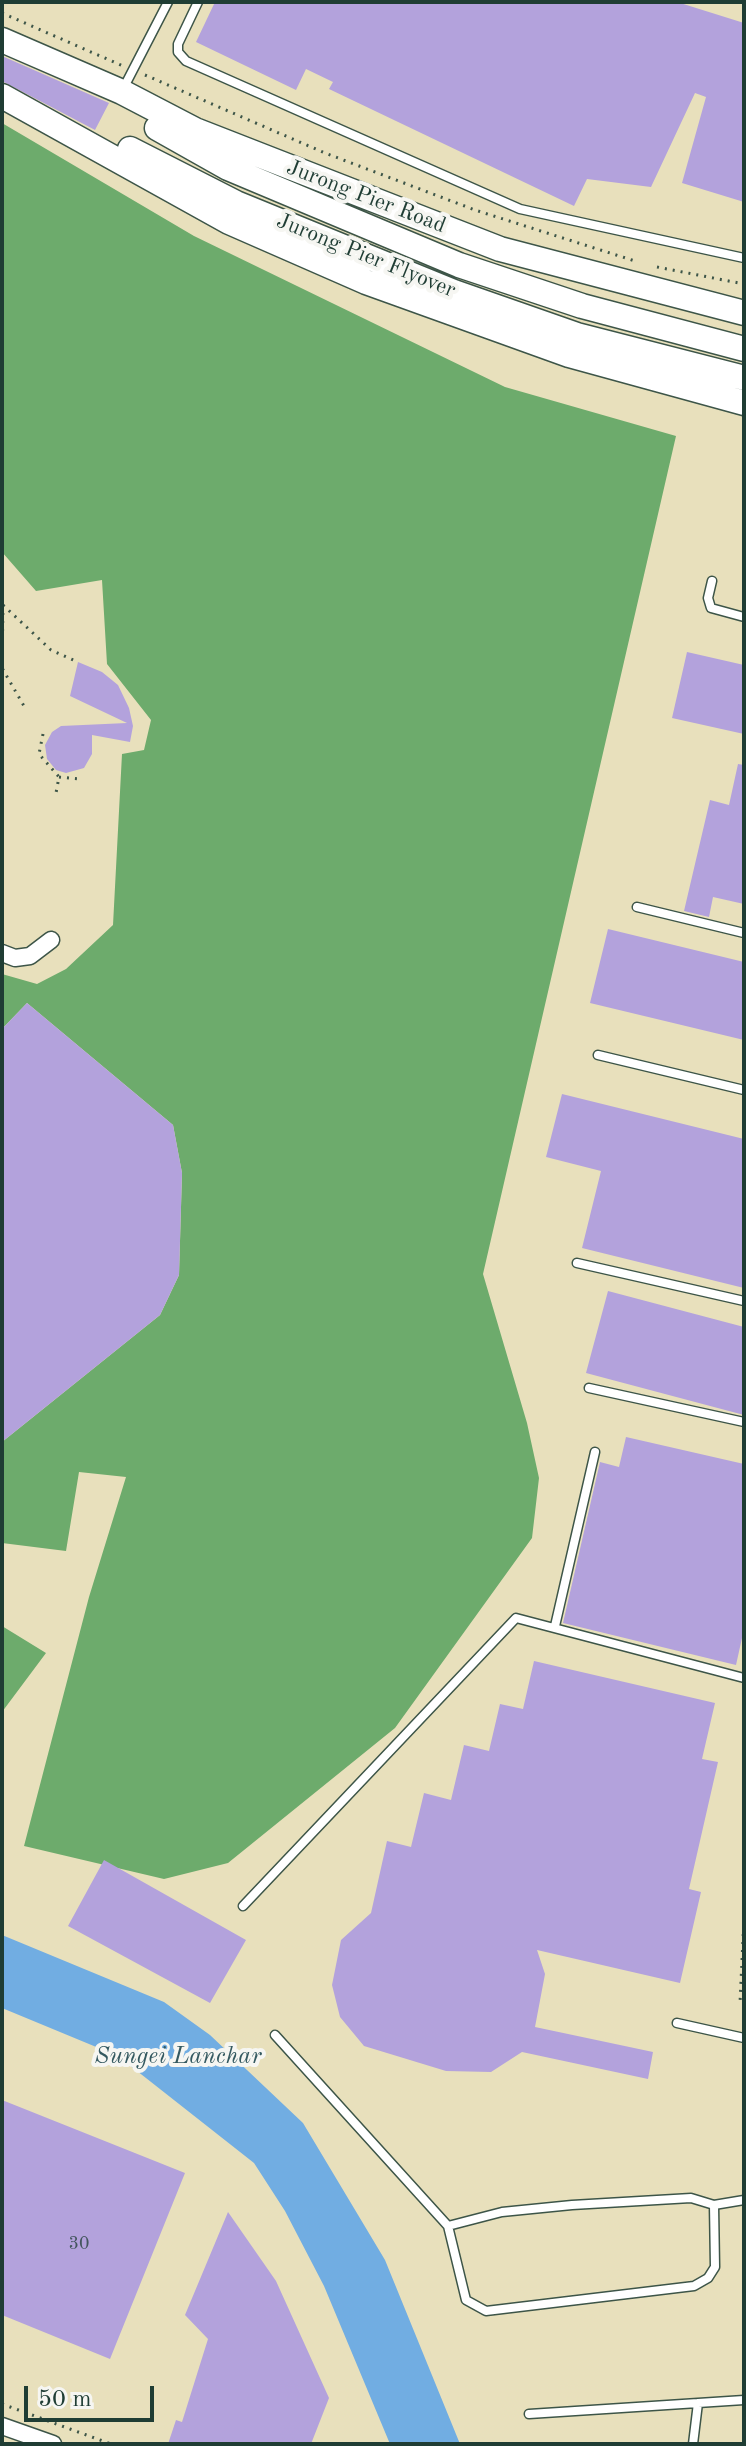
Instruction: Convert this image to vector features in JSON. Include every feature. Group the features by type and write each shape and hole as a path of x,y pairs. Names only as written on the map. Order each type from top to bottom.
{"main road":[{"name":"Jurong Pier Road","path":"12,46 122,92 195,130 500,249 744,313"},
{"name":"Jurong Pier Flyover","path":"12,46 228,168 459,265 582,306 744,349"},
{"name":"Jurong Pier Flyover","path":"2,96 72,120 236,203 454,292 577,335 744,378"},
{"path":"2,96 229,222 366,282 569,355 744,403"}],"street":[{"path":"2,953 15,958 30,956 51,940"},
{"path":"2,2426 53,2444"}],"lane":[{"path":"122,92 168,2"},
{"path":"198,2 178,44 178,52 186,61 520,209 744,258"},
{"path":"712,581 708,598 711,608 744,617"},
{"path":"637,907 744,933"},
{"path":"598,1055 744,1090"},
{"path":"577,1263 744,1301"},
{"path":"589,1388 744,1422"},
{"path":"555,1626 595,1452"},
{"path":"243,1906 508,1622 523,1618 744,1678"},
{"path":"677,2023 744,2038"},
{"path":"275,2035 448,2226 466,2300 486,2311 694,2286 708,2278 715,2267 714,2205"},
{"path":"448,2226 502,2212 572,2205 691,2198 714,2205 744,2200"},
{"path":"529,2414 744,2400"},
{"path":"693,2444 698,2403"}],"path":[{"path":"2,13 325,153 475,210 641,263"},
{"path":"654,267 744,284"},
{"path":"2,604 51,650 78,662"},
{"path":"2,604 2,668 24,706"},
{"path":"43,734 39,754 59,777 80,779"},
{"path":"56,793 59,777"},
{"path":"742,2003 744,1918"},
{"path":"2,2404 111,2444"}],"green space":[{"path":"2,123 194,236 505,387 676,436 483,1274 527,1423 539,1478 532,1538 395,1728 228,1863 164,1879 24,1846 89,1597 126,1477 79,1472 66,1551 2,1543 2,1442 160,1315 179,1275 182,1173 173,1125 27,1003 2,1029 2,974 37,984 66,969 113,925 122,754 144,750 151,720 107,664 102,580 36,591 2,552"},
{"path":"2,1626 46,1653 2,1712"}],"water":[{"name":"Sungei Lanchar","path":"2,1935 164,2002 210,2035 303,2123 385,2260 460,2444 390,2444 324,2286 285,2211 254,2163 118,2056 2,2008"}],"building":[{"path":"215,2 677,2 744,23 744,202 682,183 706,97 695,93 651,187 587,179 574,206 329,89 333,82 306,69 296,90 196,42"},
{"path":"2,56 109,103 95,130 2,81"},
{"path":"687,652 744,665 744,734 672,718"},
{"path":"78,662 102,672 118,685 129,708 133,726 130,742 92,735 92,754 84,768 66,773 56,770 47,759 45,745 52,732 61,726 127,723 70,696"},
{"path":"738,764 744,765 744,904 713,897 709,917 684,911 710,800 729,805"},
{"path":"608,929 744,962 744,1040 590,1003"},
{"path":"27,1003 173,1125 182,1173 179,1275 160,1315 2,1442 2,1029"},
{"path":"562,1094 744,1139 744,1288 582,1248 601,1171 546,1157"},
{"path":"608,1291 744,1327 744,1415 586,1373"},
{"path":"626,1437 744,1464 744,1629 736,1665 563,1623 600,1462 619,1467"},
{"path":"534,1661 715,1703 702,1759 718,1762 689,1889 701,1892 680,1983 537,1950 545,1974 535,2027 653,2052 648,2079 522,2052 491,2072 446,2071 364,2046 340,2017 332,1985 341,1940 371,1913 387,1841 411,1847 424,1793 451,1800 464,1745 489,1751 500,1704 523,1709"},
{"path":"104,1860 246,1940 210,2003 68,1926"},
{"path":"2,2100 185,2173 110,2359 2,2315"},
{"path":"228,2212 276,2281 329,2398 311,2444 168,2444 176,2420 182,2422 208,2339 185,2315"}]}
